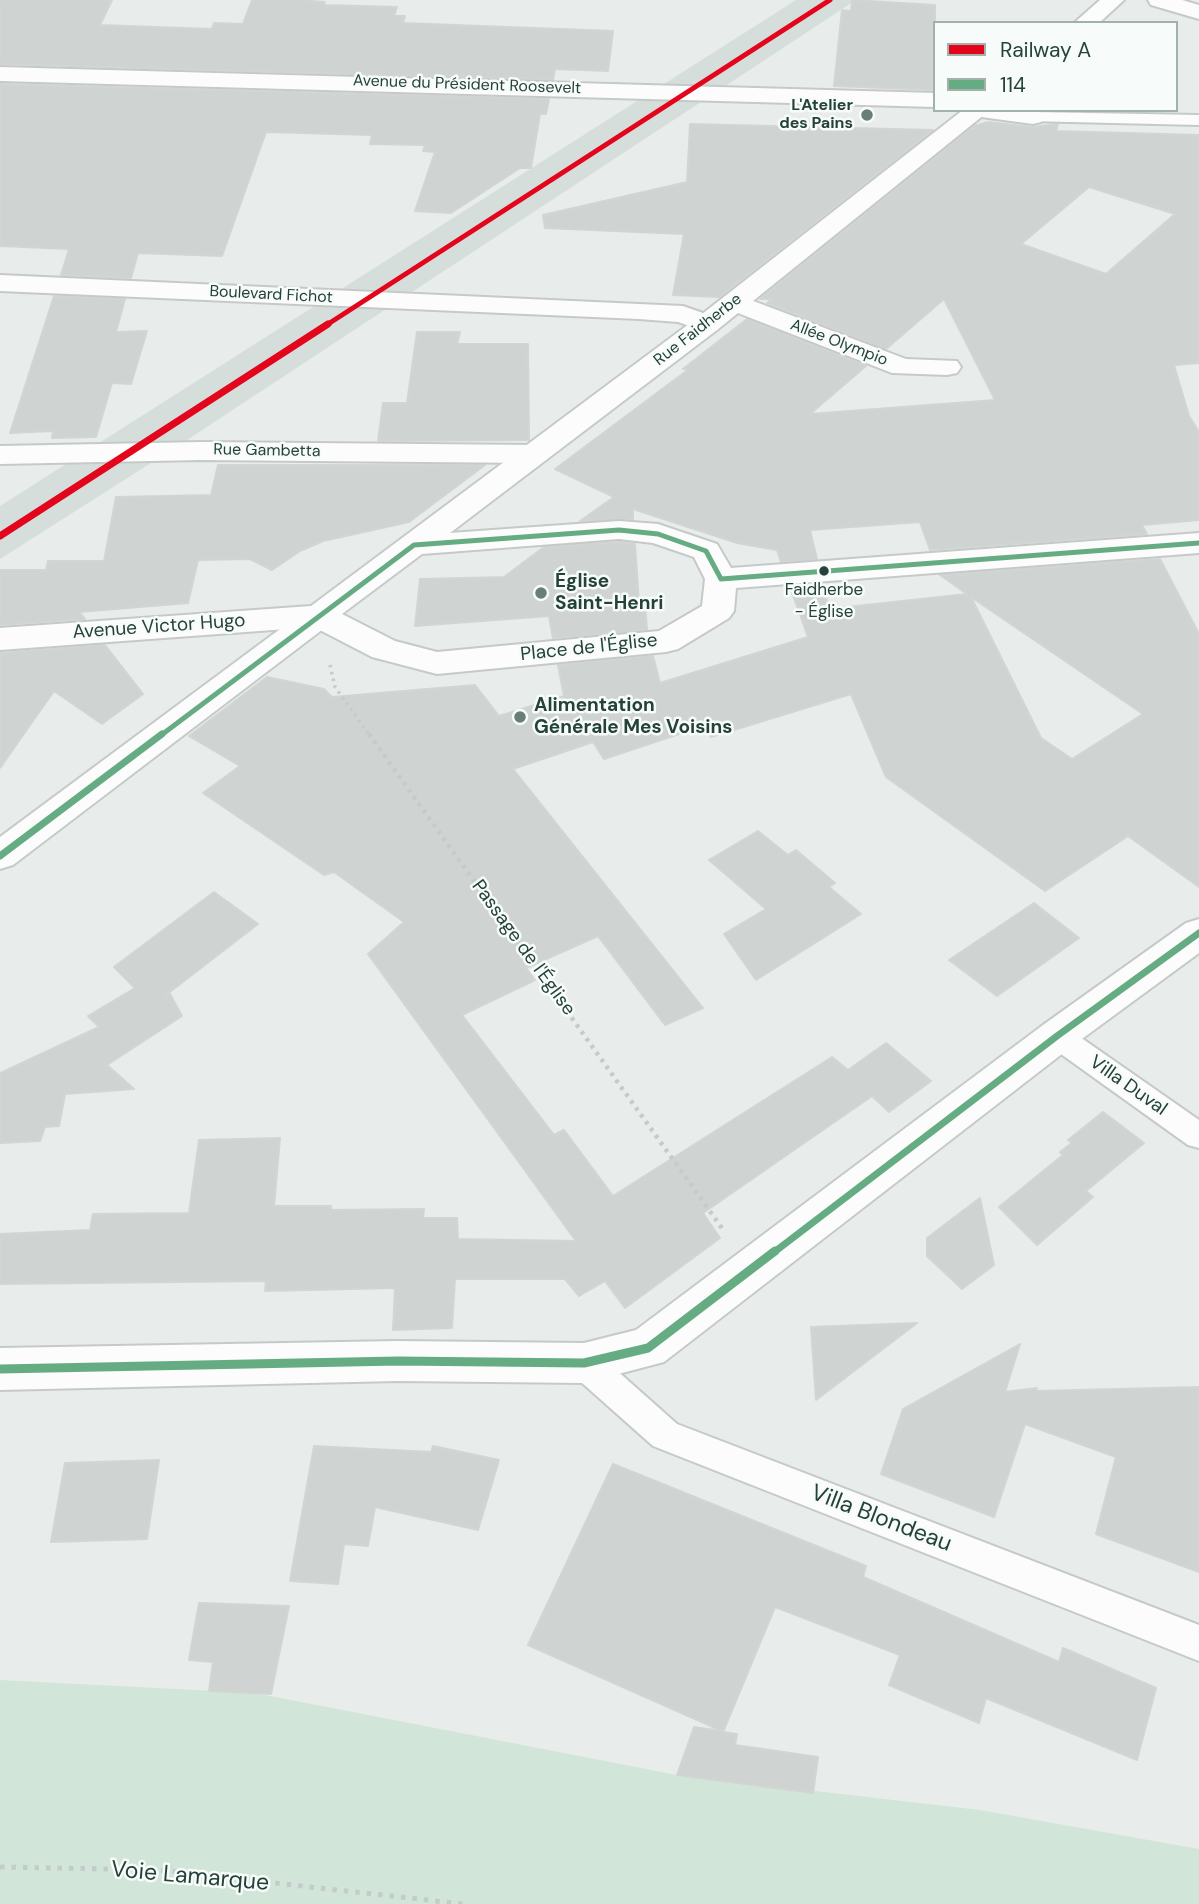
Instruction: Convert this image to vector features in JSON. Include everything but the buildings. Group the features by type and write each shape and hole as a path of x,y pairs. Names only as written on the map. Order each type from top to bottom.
{"street":[{"path":"1087,21 1113,0"},
{"path":"1159,0 1199,12"},
{"name":"Avenue du Président Roosevelt","path":"0,74 933,100"},
{"name":"Rue Faidherbe","path":"414,545 707,324 977,112"},
{"path":"995,112 1033,117"},
{"name":"Boulevard Fichot","path":"0,283 650,312 683,314 707,324"},
{"name":"Allée Olympio","path":"735,302 902,367 947,367"},
{"name":"Rue Gambetta","path":"0,455 201,451 535,454"},
{"path":"0,856 414,545 619,530 658,534 706,551 721,579 1199,543"},
{"name":"Place de l'Église","path":"319,616 384,649 437,663 666,641 718,611 721,579"},
{"name":"Avenue Victor Hugo","path":"0,639 319,616"},
{"path":"0,1369 398,1362 584,1363 648,1348 1057,1036 1199,933"}],"lane":[{"path":"1033,117 1199,120"},
{"name":"Villa Duval","path":"1057,1036 1199,1136"},
{"name":"Villa Blondeau","path":"584,1363 665,1435 1199,1643"}],"path":[{"name":"Passage de l'Église","path":"319,616 335,687 752,1270"},
{"name":"Voie Lamarque","path":"0,1867 158,1870 463,1904"}],"shaded area":[{"path":"796,0 856,0 184,442 0,559 0,506"}],"green space":[{"path":"0,1680 255,1693 677,1775 980,1810 1199,1849 1199,1904 0,1904"}],"rail line":[{"name":"A","path":"0,536 830,0"}],"transit line":[{"name":"114","path":"0,856 414,545 619,530 658,534 706,551 721,579 1199,543"},
{"name":"114","path":"0,1369 398,1361 584,1363 648,1348 1057,1036 1199,933"}],"place":[{"name":"L'Atelier des Pains","path":"867,115"},
{"name":"Faidherbe - Église","path":"824,571"},
{"name":"Église Saint-Henri","path":"541,593"},
{"name":"Alimentation Générale Mes Voisins","path":"520,717"}]}
